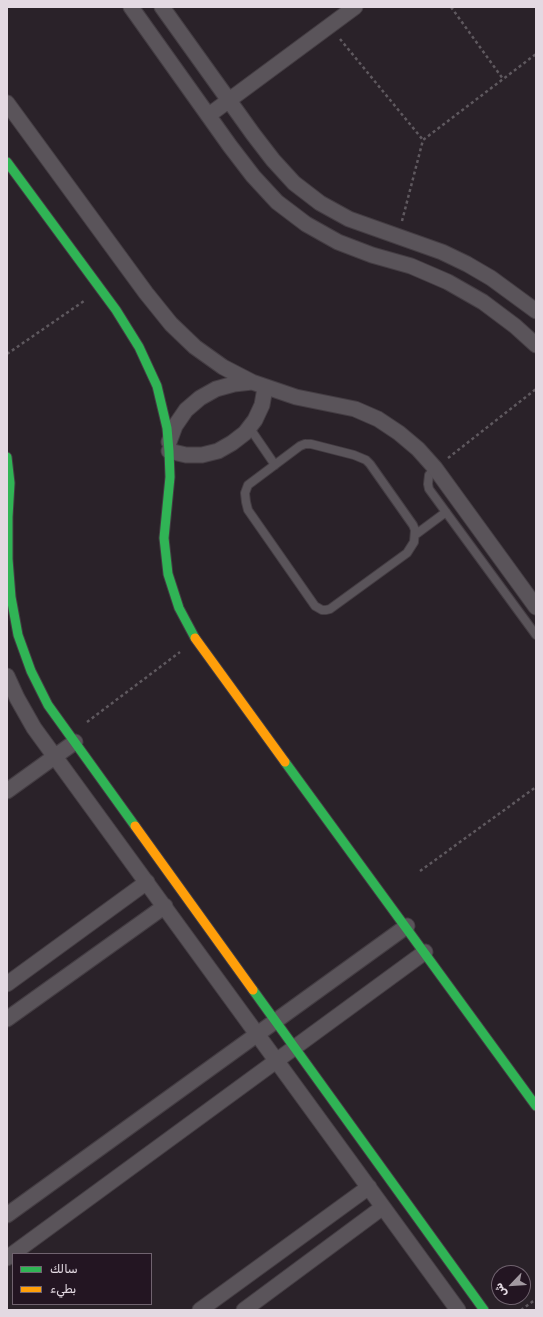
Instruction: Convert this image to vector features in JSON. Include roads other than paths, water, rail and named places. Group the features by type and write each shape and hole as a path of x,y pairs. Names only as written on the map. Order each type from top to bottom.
{"street":[{"path":"131,7 230,146 253,176 276,202 306,224 338,242 372,255 411,266 448,282 483,302 516,326 536,345"},
{"path":"162,7 273,160 294,183 320,203 349,219 442,252 467,264 491,278 536,311"},
{"path":"209,115 355,7"},
{"path":"7,103 142,287 171,324 195,347 223,367 259,385 296,397 354,409 378,419 399,433 418,449 435,468 536,607"},
{"path":"7,162 116,310 140,347 156,386 167,428 169,447 170,477 164,538 168,574 179,608 196,640 407,926 536,1106"},
{"path":"169,447 175,426 186,410 200,398 216,389 234,384 259,385"},
{"path":"169,447 186,455 202,455 218,451 232,443 245,433 255,420 262,405 259,385"},
{"path":"7,457 10,483 8,559 11,598 18,635 31,671 48,705 484,1310"},
{"path":"7,676 17,698 34,728 458,1310"},
{"path":"7,791 55,756 72,739"},
{"path":"7,984 147,882"},
{"path":"7,1019 165,906"},
{"path":"7,1216 407,926"},
{"path":"14,1253 296,1048 425,952"},
{"path":"200,1310 369,1187"},
{"path":"244,1310 383,1207"}],"lane":[{"path":"249,427 275,465"},
{"path":"304,444 311,444 361,456 370,464 413,525 415,535 414,542 408,553 330,609 326,610 318,608 248,510 245,493 248,485 275,465 304,444"},
{"path":"435,468 429,475 429,489 536,635"},
{"path":"415,535 446,512"}]}
